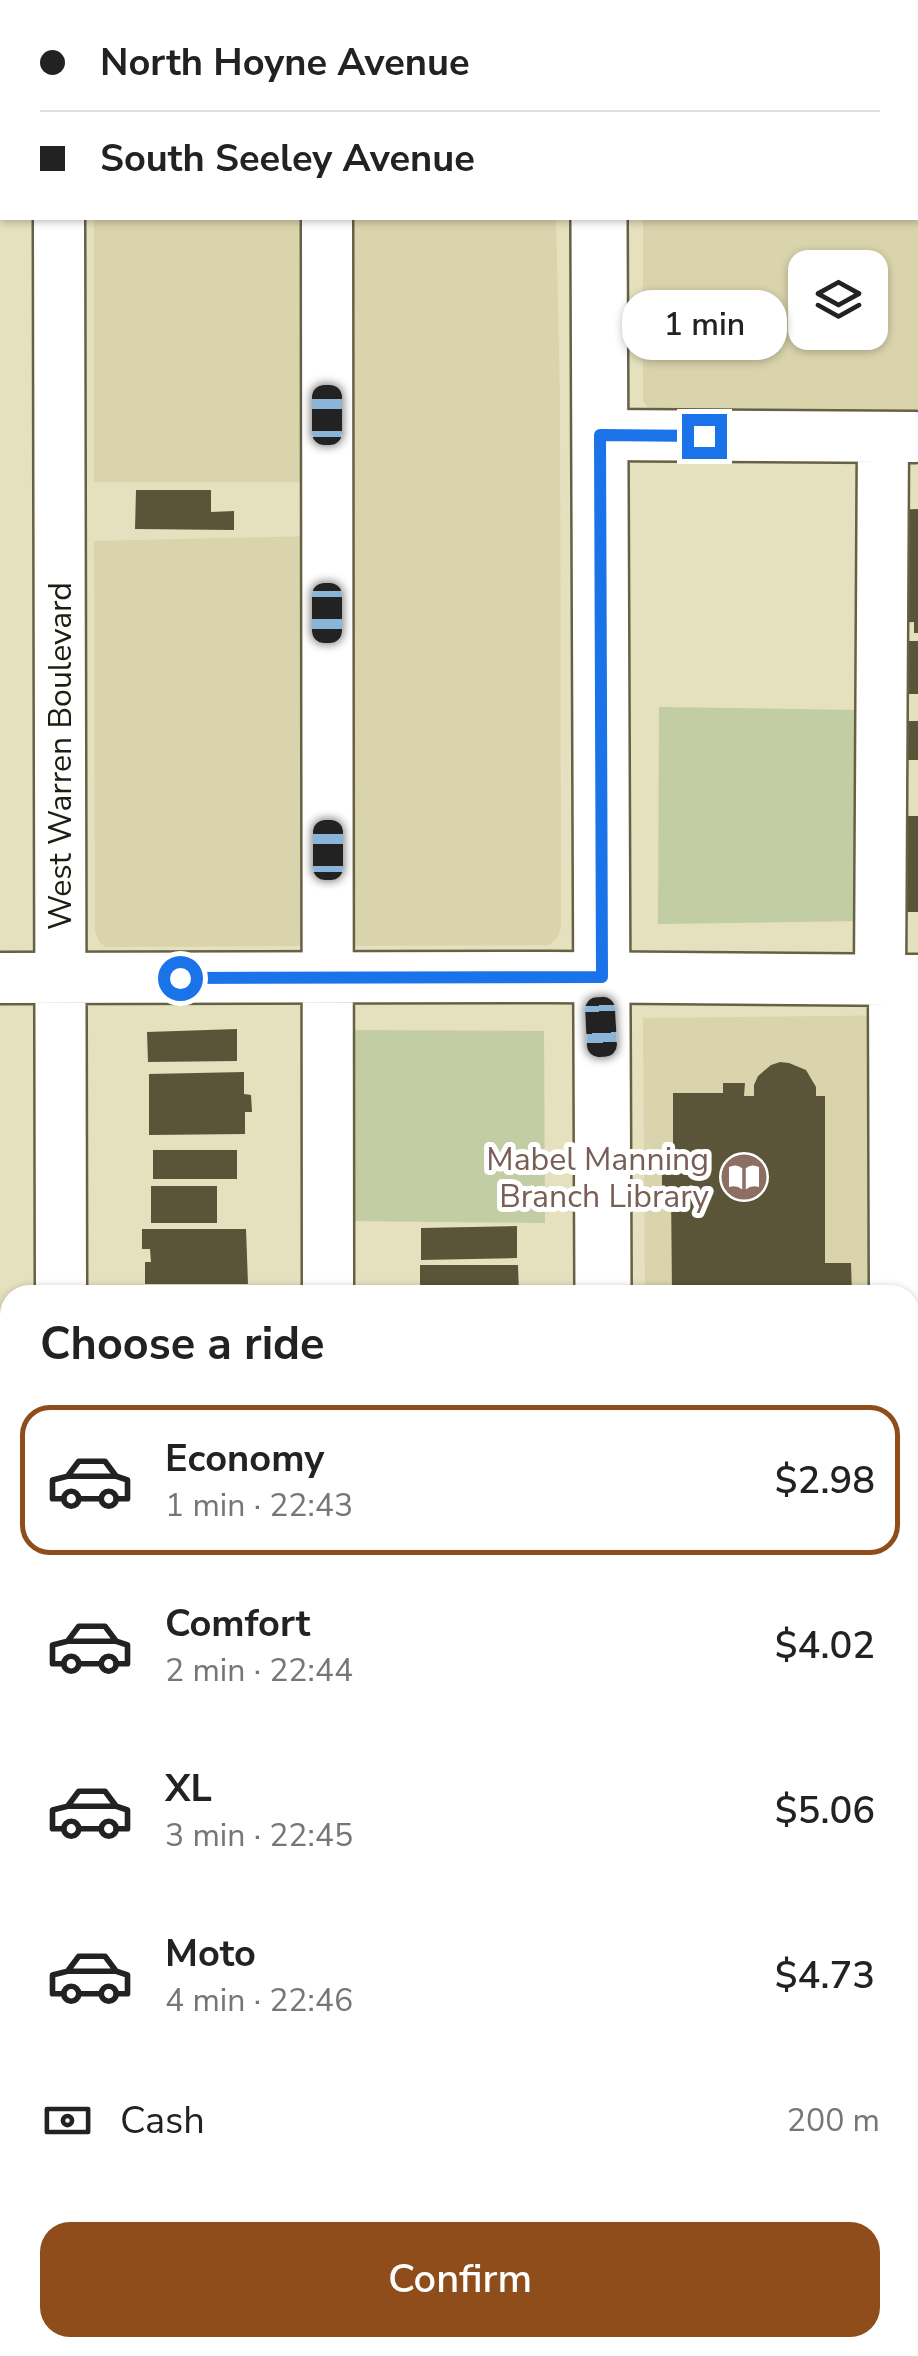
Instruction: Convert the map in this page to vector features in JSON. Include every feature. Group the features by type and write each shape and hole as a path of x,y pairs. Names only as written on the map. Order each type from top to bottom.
{"main road":[{"path":"599,220 603,1285"}],"street":[{"name":"West Warren Boulevard","path":"59,220 61,1285"},
{"path":"327,220 328,1285"},
{"path":"600,435 900,437 895,1285"},
{"path":"0,978 897,980"}],"shaded area":[{"path":"94,220 556,220 561,928 557,938 549,945 106,947 99,942 95,932 94,541 315,536 313,482 94,482"},
{"path":"643,220 918,220 918,414 651,412 643,401"},
{"path":"918,1015 918,1285 645,1285 643,1018"}],"green space":[{"path":"659,707 859,710 862,921 658,924"},
{"path":"348,1030 544,1031 545,1223 350,1221"}],"building":[{"path":"136,490 211,490 211,512 234,511 234,530 135,529"},
{"path":"918,509 918,633 914,633 914,622 892,623 892,510"},
{"path":"894,641 918,641 918,694 895,694"},
{"path":"899,721 918,721 918,760 899,760"},
{"path":"899,816 918,816 918,912 900,912"},
{"path":"237,1029 237,1061 148,1062 147,1032"},
{"name":"Mabel Manning Branch Library","path":"789,1063 806,1070 816,1087 816,1096 825,1096 825,1263 851,1263 852,1285 672,1285 671,1189 662,1189 662,1166 673,1166 673,1093 723,1093 723,1083 745,1083 744,1096 754,1096 758,1076 771,1065"},
{"path":"244,1072 244,1094 251,1095 252,1112 245,1112 245,1134 149,1135 149,1074"},
{"path":"153,1150 237,1150 237,1179 153,1179"},
{"path":"151,1186 217,1186 217,1223 151,1223"},
{"path":"517,1226 517,1258 421,1260 421,1228"},
{"path":"142,1229 246,1229 248,1284 145,1284 145,1262 151,1262 150,1249 142,1249"},
{"path":"420,1265 518,1265 519,1285 420,1285"}],"place":[{"name":"Mabel Manning Branch Library","path":"744,1177"}],"route":[{"path":"180,978 602,977 600,435 704,436"}]}
